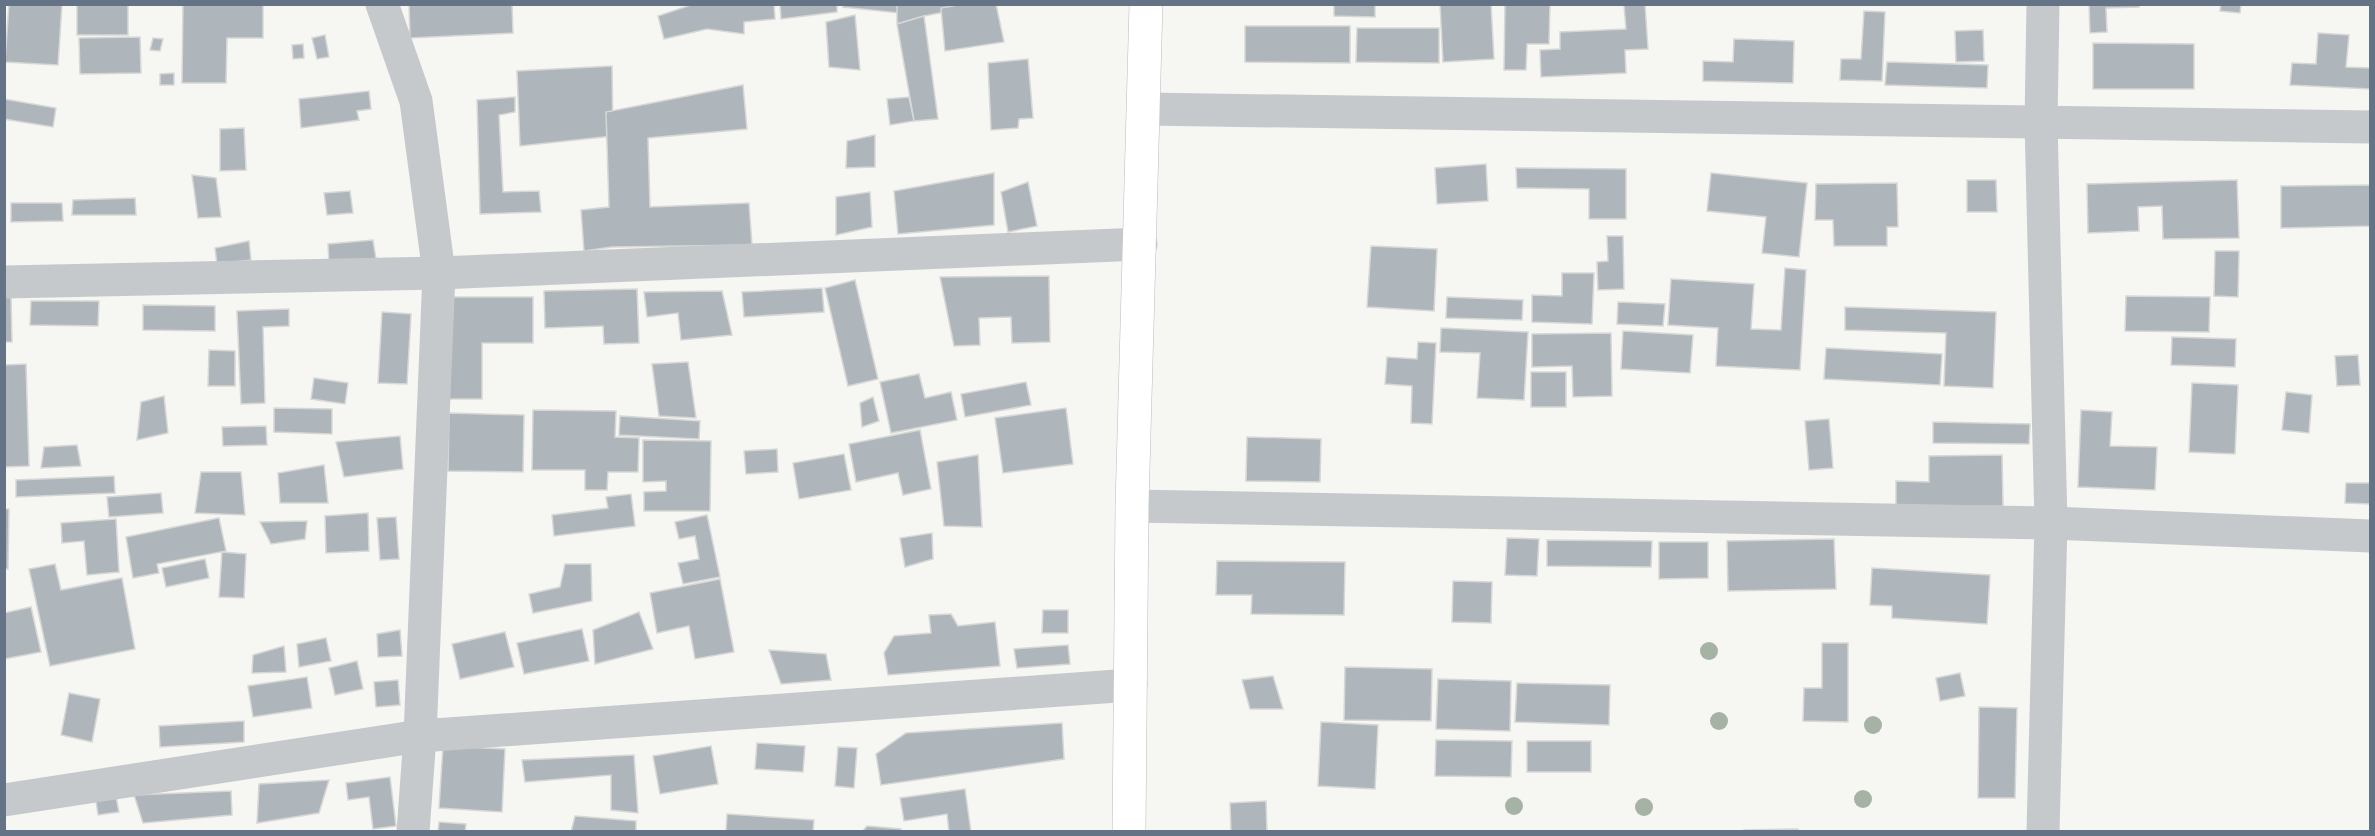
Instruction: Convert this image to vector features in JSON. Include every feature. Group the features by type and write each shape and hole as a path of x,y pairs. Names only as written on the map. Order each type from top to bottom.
{"street":[{"path":"382,4 416,100 439,273 420,736 413,831"},
{"path":"1129,831 1132,506 1146,4"},
{"path":"2043,4 2041,122 2051,524 2043,831"},
{"path":"1144,109 2370,127"},
{"path":"4,282 439,273 1141,244"},
{"path":"1132,506 2051,524 2370,536"},
{"path":"4,800 420,736 1131,685"}],"building":[{"path":"9,4 62,4 58,65 5,62"},
{"path":"77,4 128,4 128,35 77,35"},
{"path":"183,4 263,4 263,38 227,38 226,83 182,83"},
{"path":"409,4 512,4 513,33 410,38"},
{"path":"694,4 774,4 775,19 744,22 744,34 707,29 664,39 658,16"},
{"path":"780,4 837,4 837,12 781,19"},
{"path":"843,4 898,4 899,13 843,7"},
{"path":"897,4 986,4 924,16 897,24"},
{"path":"964,4 996,4 1004,42 945,51 941,8"},
{"path":"1334,4 1375,4 1375,17 1334,16"},
{"path":"1440,4 1491,4 1494,59 1443,62"},
{"path":"1505,4 1550,4 1549,44 1527,44 1526,70 1504,70"},
{"path":"1645,4 1648,49 1625,50 1626,73 1541,77 1540,50 1560,49 1560,32 1626,29 1624,5"},
{"path":"2089,4 2139,4 2139,7 2106,8 2107,32 2090,33"},
{"path":"2221,4 2241,4 2240,13 2220,11"},
{"path":"1864,11 1885,12 1882,81 1840,80 1841,59 1861,59"},
{"path":"855,15 860,70 829,67 826,22"},
{"path":"924,16 938,119 914,121 897,24"},
{"path":"1245,26 1350,26 1350,63 1245,62"},
{"path":"1357,28 1439,28 1439,63 1356,62"},
{"path":"1983,30 1984,61 1956,62 1955,31"},
{"path":"2318,33 2349,35 2346,67 2370,68 2370,89 2290,85 2292,63 2316,64"},
{"path":"325,35 329,57 317,59 312,38"},
{"path":"140,37 141,73 80,74 79,38"},
{"path":"153,38 163,39 160,51 150,50"},
{"path":"1734,39 1794,41 1793,83 1703,81 1703,61 1733,62"},
{"path":"2093,43 2194,44 2194,89 2093,89"},
{"path":"303,44 304,58 293,59 292,45"},
{"path":"1028,59 1033,118 1019,119 1018,128 991,130 988,63"},
{"path":"1887,62 1988,65 1987,88 1885,85"},
{"path":"612,66 613,136 520,146 517,71"},
{"path":"174,73 174,85 160,85 160,74"},
{"path":"743,85 747,129 648,138 650,207 749,203 752,245 612,247 584,251 581,210 609,207 606,112"},
{"path":"369,91 371,109 357,111 359,120 301,128 299,99"},
{"path":"515,97 515,112 499,115 503,192 539,191 541,212 480,214 477,100"},
{"path":"909,97 914,121 890,125 887,99"},
{"path":"4,99 56,108 53,127 4,119"},
{"path":"244,128 246,170 220,171 220,129"},
{"path":"875,135 875,167 846,168 847,141"},
{"path":"1486,164 1488,201 1437,204 1435,168"},
{"path":"1516,168 1626,169 1626,219 1589,219 1589,189 1517,188"},
{"path":"994,173 994,225 898,234 894,191"},
{"path":"1711,173 1807,183 1799,257 1762,253 1766,217 1707,211"},
{"path":"192,175 216,178 221,217 198,218"},
{"path":"1967,180 1996,180 1997,212 1967,212"},
{"path":"2237,180 2239,238 2163,239 2162,206 2138,207 2139,231 2088,233 2087,184"},
{"path":"1028,182 1037,226 1008,232 1001,192"},
{"path":"1897,183 1898,227 1887,227 1887,246 1834,246 1833,220 1815,220 1816,184"},
{"path":"2370,185 2370,226 2281,228 2281,186"},
{"path":"350,191 353,213 327,215 324,193"},
{"path":"870,192 872,227 836,235 836,197"},
{"path":"135,198 136,215 72,215 73,200"},
{"path":"11,203 62,203 63,221 11,222"},
{"path":"1607,236 1623,236 1624,289 1598,290 1597,262 1608,261"},
{"path":"373,240 377,265 329,263 328,244"},
{"path":"249,241 251,260 217,264 215,248"},
{"path":"1371,246 1437,249 1434,311 1367,307"},
{"path":"2215,251 2239,251 2238,297 2214,296"},
{"path":"1785,268 1806,270 1800,370 1716,366 1718,328 1668,325 1671,279 1754,284 1751,329 1781,330"},
{"path":"1562,273 1594,273 1592,324 1532,322 1532,295 1562,296"},
{"path":"1049,276 1050,342 1012,343 1011,317 979,318 980,345 954,346 940,277"},
{"path":"855,280 878,379 848,386 825,288"},
{"path":"822,288 824,312 744,317 742,292"},
{"path":"637,289 639,343 604,344 603,326 545,328 544,291"},
{"path":"722,291 732,335 681,340 678,313 647,317 644,292"},
{"path":"4,296 11,296 12,342 4,342"},
{"path":"2126,296 2210,297 2209,332 2125,331"},
{"path":"445,297 533,297 533,343 482,343 482,399 444,399"},
{"path":"1447,297 1523,300 1522,320 1446,318"},
{"path":"31,301 99,301 98,326 30,325"},
{"path":"1618,302 1665,304 1663,326 1617,324"},
{"path":"143,305 215,306 215,331 143,330"},
{"path":"1845,307 1996,312 1993,388 1944,386 1946,333 1845,330"},
{"path":"289,309 289,326 263,327 265,403 241,404 237,311"},
{"path":"382,312 411,314 407,384 378,383"},
{"path":"1441,328 1528,332 1524,400 1477,398 1480,353 1440,352"},
{"path":"1623,331 1693,335 1690,373 1621,369"},
{"path":"1611,333 1612,396 1573,397 1572,366 1532,367 1532,334"},
{"path":"2172,337 2236,339 2235,367 2171,365"},
{"path":"1418,342 1436,343 1432,424 1411,423 1412,386 1385,384 1387,357 1417,359"},
{"path":"1826,348 1942,354 1940,385 1824,379"},
{"path":"209,350 235,351 235,386 208,386"},
{"path":"2358,355 2360,385 2337,386 2335,356"},
{"path":"688,362 696,418 659,416 652,364"},
{"path":"26,364 29,466 4,467 4,365"},
{"path":"1531,372 1566,372 1566,407 1531,407"},
{"path":"919,374 925,398 951,392 957,420 891,433 880,382"},
{"path":"314,378 348,383 345,404 311,399"},
{"path":"1026,382 1031,405 965,417 961,394"},
{"path":"2192,383 2238,385 2235,454 2189,452"},
{"path":"2286,392 2312,395 2309,433 2282,430"},
{"path":"164,396 168,433 137,440 141,402"},
{"path":"873,397 879,421 862,427 860,403"},
{"path":"274,408 332,409 332,434 274,432"},
{"path":"1066,408 1073,464 1003,473 995,418"},
{"path":"533,410 616,411 615,437 639,438 638,472 608,472 607,490 585,490 585,470 532,470"},
{"path":"2081,410 2112,412 2110,446 2157,447 2155,490 2078,487"},
{"path":"449,413 524,415 523,472 448,471"},
{"path":"620,416 700,421 699,439 619,435"},
{"path":"1829,419 1833,468 1809,470 1805,421"},
{"path":"1933,422 2030,424 2029,444 1933,443"},
{"path":"266,426 267,445 223,446 222,427"},
{"path":"920,430 931,489 903,495 898,473 856,482 849,444"},
{"path":"400,436 403,469 344,477 336,442"},
{"path":"1247,437 1321,439 1320,482 1246,481"},
{"path":"643,440 711,441 710,511 644,511 644,492 666,491 666,481 643,482"},
{"path":"77,445 81,466 41,468 44,447"},
{"path":"777,449 778,472 746,474 744,451"},
{"path":"844,454 851,490 799,499 793,463"},
{"path":"978,455 982,527 944,526 937,462"},
{"path":"2002,455 2003,506 1896,507 1896,481 1929,482 1929,456"},
{"path":"324,465 328,503 280,503 278,473"},
{"path":"201,472 241,472 245,515 195,513"},
{"path":"114,476 115,493 16,497 16,480"},
{"path":"2346,483 2370,483 2370,504 2345,503"},
{"path":"161,493 163,513 109,517 107,497"},
{"path":"631,494 635,526 554,536 552,515 608,508 606,497"},
{"path":"4,509 9,509 8,569 4,569"},
{"path":"368,513 369,551 326,553 325,516"},
{"path":"707,515 720,577 683,584 678,563 699,559 695,536 679,539 675,522"},
{"path":"396,517 399,559 380,560 377,518"},
{"path":"219,518 226,551 157,564 159,573 133,578 126,537"},
{"path":"116,519 119,572 87,575 84,541 62,543 61,523"},
{"path":"307,521 305,539 271,544 260,522"},
{"path":"932,533 933,559 905,567 900,538"},
{"path":"1507,538 1539,539 1537,576 1505,575"},
{"path":"1834,539 1836,589 1728,591 1727,541"},
{"path":"1547,540 1652,541 1651,567 1547,566"},
{"path":"1659,542 1708,542 1708,578 1659,579"},
{"path":"222,552 246,554 244,598 219,597"},
{"path":"205,559 209,578 166,587 162,568"},
{"path":"1217,561 1345,562 1344,615 1251,614 1252,595 1216,595"},
{"path":"55,564 61,590 122,578 135,649 50,666 29,569"},
{"path":"565,564 591,564 592,601 533,613 529,594 560,587"},
{"path":"1872,568 1990,575 1987,624 1892,618 1892,606 1870,605"},
{"path":"720,579 734,652 695,659 689,626 657,633 650,593"},
{"path":"1453,581 1492,582 1491,623 1452,622"},
{"path":"31,607 41,652 4,659 4,613"},
{"path":"1043,610 1068,610 1068,633 1042,633"},
{"path":"639,612 653,649 595,664 593,630"},
{"path":"951,614 958,626 995,622 1000,666 888,675 884,653 894,636 931,633 929,615"},
{"path":"582,629 589,661 524,674 517,643"},
{"path":"400,630 402,656 378,657 377,634"},
{"path":"505,632 514,667 460,679 452,644"},
{"path":"326,638 331,661 299,667 297,644"},
{"path":"1822,643 1848,643 1848,722 1803,721 1804,688 1822,688"},
{"path":"1068,645 1070,664 1017,668 1014,649"},
{"path":"284,646 286,672 252,673 253,655"},
{"path":"769,650 826,654 831,680 781,684"},
{"path":"357,661 363,689 335,695 329,668"},
{"path":"1345,667 1432,669 1431,721 1344,720"},
{"path":"1960,673 1965,696 1940,701 1936,678"},
{"path":"1273,676 1283,709 1250,709 1242,680"},
{"path":"307,677 312,708 253,717 248,686"},
{"path":"1438,679 1511,681 1510,731 1436,729"},
{"path":"398,680 400,705 376,707 374,682"},
{"path":"1517,683 1610,685 1609,725 1515,722"},
{"path":"69,693 100,699 92,742 61,735"},
{"path":"1979,707 2017,708 2015,798 1978,798"},
{"path":"244,721 244,742 160,747 159,726"},
{"path":"1321,722 1378,725 1375,789 1318,786"},
{"path":"1062,723 1064,759 881,785 876,754 906,733"},
{"path":"1436,740 1512,741 1511,777 1435,776"},
{"path":"1527,741 1591,741 1591,772 1527,772"},
{"path":"757,743 805,746 803,772 755,769"},
{"path":"443,746 505,749 502,812 439,808"},
{"path":"711,746 718,784 660,794 653,756"},
{"path":"838,747 857,748 854,788 835,786"},
{"path":"634,755 638,813 611,810 611,775 525,782 522,760"},
{"path":"390,777 396,826 373,829 369,797 348,800 346,783"},
{"path":"329,780 319,813 257,823 259,784"},
{"path":"965,789 971,832 949,832 947,814 904,821 900,798"},
{"path":"115,791 119,812 98,815 95,794"},
{"path":"231,791 232,815 143,823 134,795"},
{"path":"1266,801 1267,832 1231,832 1230,803"},
{"path":"727,814 814,820 813,832 726,832"},
{"path":"575,816 636,821 636,832 571,832"},
{"path":"439,822 466,824 465,832 438,832"},
{"path":"867,826 901,829 900,832 862,832"},
{"path":"1798,829 1798,832 1744,832 1744,830"}]}
